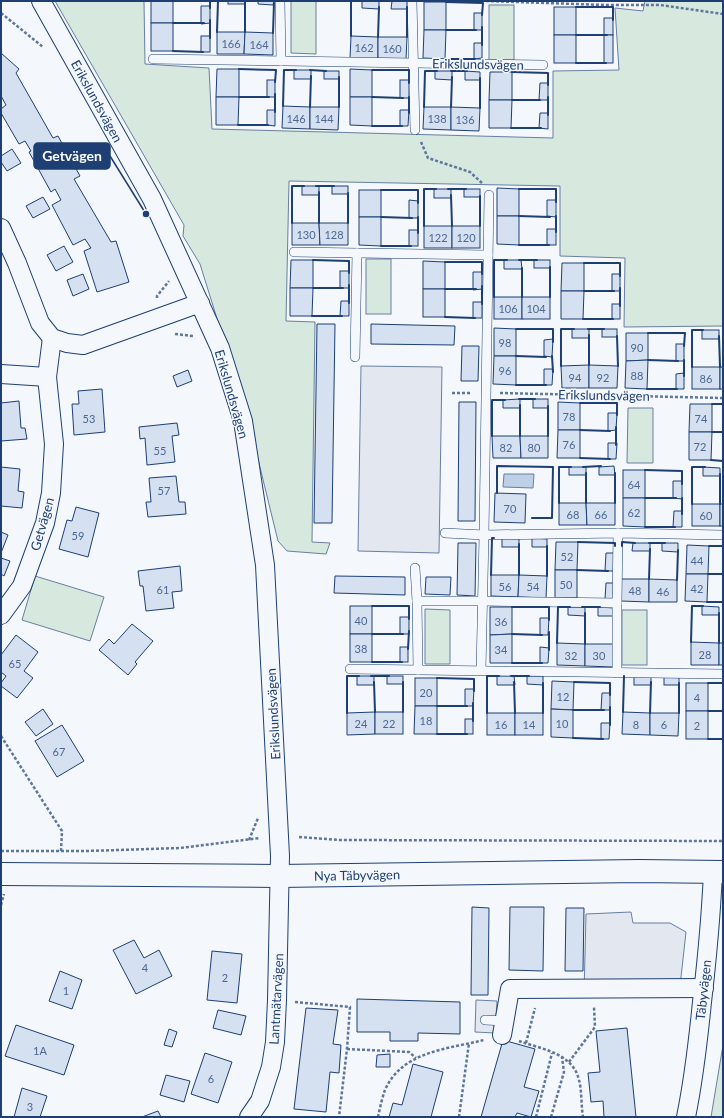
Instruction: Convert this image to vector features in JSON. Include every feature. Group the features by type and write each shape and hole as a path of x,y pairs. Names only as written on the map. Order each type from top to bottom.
{"main road":[{"name":"Nya Täbyvägen","path":"1,874 279,876 639,871 718,872"}],"street":[{"name":"Erikslundsvägen","path":"41,1 152,200 220,348 243,421 265,565 280,856 279,876"},
{"path":"1,228 17,263 40,323 52,338 67,343 83,345 200,302"},
{"name":"Getvägen","path":"1,615 22,586 45,523 51,493 54,444 47,377 52,338"},
{"path":"1,374 47,377"},
{"name":"Täbyvägen","path":"686,1117 693,1080 704,988 712,898 718,872"},
{"name":"Lantmätarvägen","path":"249,1117 260,1101 271,1067 275,1042 279,876"},
{"path":"504,1028 510,989 704,988"}],"lane":[{"path":"280,1 281,61"},
{"name":"Erikslundsvägen","path":"412,1 415,130"},
{"name":"Erikslundsvägen","path":"153,59 543,65"},
{"path":"481,670 488,195"},
{"path":"294,252 488,255"},
{"path":"355,357 357,253"},
{"path":"445,533 484,535 618,533 723,535"},
{"path":"617,673 618,533"},
{"path":"415,568 418,670"},
{"path":"417,601 617,603"},
{"path":"350,669 723,674"},
{"path":"485,1020 504,1028"}],"path":[{"path":"486,1 604,5 660,5 723,14"},
{"path":"1,13 46,50 62,40"},
{"path":"415,130 428,158 470,172 482,182 488,195"},
{"path":"168,274 169,281 157,296 162,317 169,333 194,336 198,341"},
{"name":"Erikslundsvägen","path":"452,393 486,392 723,398"},
{"path":"1,736 62,831 61,851"},
{"path":"249,840 259,814"},
{"path":"1,851 180,848 279,836 339,840 723,841"},
{"path":"277,1000 350,1007 339,1117"},
{"path":"526,1043 537,1003"},
{"path":"569,1062 595,1027 594,1003"},
{"path":"378,1117 386,1090 393,1078 408,1062 421,1055 469,1043 504,1028 526,1043 562,1056 569,1062 575,1069 579,1080 583,1117"},
{"path":"458,1117 469,1043"},
{"path":"347,1049 409,1052 416,1058"},
{"path":"536,1117 552,1053"},
{"path":"551,1117 564,1072 562,1056"}],"shaded area":[{"path":"55,1 144,1 145,64 209,68 212,129 553,138 553,71 619,70 615,8 643,11 645,1 723,1 723,326 624,327 625,258 560,256 560,186 289,181 286,321 315,322 312,542 330,543 326,554 287,551 278,541 248,418 200,264 183,236 184,225"},
{"path":"291,1 316,1 316,54 291,53"},
{"path":"489,5 514,5 514,60 489,60"},
{"path":"366,259 391,259 391,314 366,314"},
{"path":"361,366 442,367 439,553 358,551"},
{"path":"628,408 653,408 653,463 627,463"},
{"path":"35,576 104,597 90,641 22,620"},
{"path":"425,609 450,610 450,664 425,664"},
{"path":"622,610 647,610 647,665 622,665"},
{"path":"631,912 633,923 670,923 686,932 679,995 584,994 586,914"},
{"path":"476,1000 497,1001 495,1033 475,1032"},
{"path":"723,1045 723,1117 711,1117"}],"water":[{"path":"504,474 534,474 533,488 503,487"}],"building":[{"path":"151,1 173,1 173,23 151,23"},
{"path":"228,1 245,1 245,4 228,4"},
{"path":"258,1 274,1 273,5 258,4"},
{"path":"362,1 379,1 379,9 362,8"},
{"path":"392,1 407,1 407,9 391,9"},
{"path":"424,2 446,2 446,30 424,30"},
{"path":"201,6 210,6 210,23 201,24"},
{"path":"554,7 576,7 576,35 554,35"},
{"path":"474,13 482,13 482,30 474,30"},
{"path":"604,18 613,18 613,35 604,35"},
{"path":"151,23 173,23 173,51 151,51"},
{"path":"424,30 446,30 445,59 423,58"},
{"path":"217,32 245,32 244,54 217,54"},
{"path":"245,32 273,33 273,55 244,54"},
{"path":"554,35 576,35 576,63 554,63"},
{"path":"604,35 613,35 613,63 604,63"},
{"path":"201,36 210,36 210,52 201,52"},
{"path":"351,36 378,37 378,59 350,58"},
{"path":"378,37 407,37 406,59 378,59"},
{"path":"474,43 482,43 482,58 474,59"},
{"path":"1,53 19,69 16,73 53,138 58,136 80,176 74,179 111,242 116,241 129,282 97,292 84,251 91,248 85,239 73,245 52,205 61,200 55,189 51,192 29,152 31,151 25,141 19,144 1,113 1,109 6,105 1,96"},
{"path":"217,69 239,69 239,97 216,97"},
{"path":"350,69 372,70 372,97 350,97"},
{"path":"294,70 311,70 311,79 294,79"},
{"path":"324,71 339,71 339,79 324,79"},
{"path":"435,71 452,71 452,80 435,79"},
{"path":"465,71 480,72 480,80 465,80"},
{"path":"490,72 512,72 512,100 489,100"},
{"path":"267,80 275,80 275,97 267,97"},
{"path":"400,80 409,80 409,98 400,98"},
{"path":"540,83 548,83 548,100 539,100"},
{"path":"216,97 239,97 238,125 216,125"},
{"path":"350,97 372,97 372,126 350,125"},
{"path":"489,100 512,100 511,128 489,128"},
{"path":"283,106 310,107 310,129 282,128"},
{"path":"310,107 339,107 338,130 310,129"},
{"path":"424,107 451,107 451,130 423,129"},
{"path":"451,107 480,108 479,131 451,130"},
{"path":"267,110 275,110 275,126 267,125"},
{"path":"400,110 409,110 408,126 400,126"},
{"path":"540,113 548,113 548,129 539,128"},
{"path":"12,149 21,163 7,171 1,162 1,156"},
{"path":"302,186 319,186 319,195 302,195"},
{"path":"332,186 348,186 348,194 332,194"},
{"path":"497,188 519,189 519,216 497,216"},
{"path":"434,189 451,189 451,198 434,198"},
{"path":"464,189 480,189 480,197 464,197"},
{"path":"359,190 381,190 381,217 359,217"},
{"path":"43,197 50,209 33,218 26,206"},
{"path":"409,200 418,201 418,218 409,218"},
{"path":"547,200 556,200 556,217 547,216"},
{"path":"497,216 519,216 519,245 497,244"},
{"path":"359,217 381,217 381,246 359,245"},
{"path":"292,223 319,223 320,245 292,245"},
{"path":"319,223 348,223 348,245 320,245"},
{"path":"424,226 452,226 452,248 424,248"},
{"path":"452,226 480,226 480,248 452,248"},
{"path":"547,229 556,229 556,245 547,245"},
{"path":"409,230 418,230 418,246 409,246"},
{"path":"64,246 73,262 56,271 47,255"},
{"path":"291,260 313,260 313,288 290,288"},
{"path":"504,260 521,260 522,269 504,269"},
{"path":"534,260 550,260 550,268 534,268"},
{"path":"423,261 445,262 445,289 423,289"},
{"path":"562,263 584,263 584,291 561,291"},
{"path":"340,271 349,271 349,288 340,288"},
{"path":"473,272 482,272 482,289 473,290"},
{"path":"83,274 89,289 73,296 67,280"},
{"path":"612,274 620,274 620,291 612,291"},
{"path":"290,288 313,288 312,316 290,316"},
{"path":"423,289 445,289 445,317 423,317"},
{"path":"561,291 584,291 583,319 561,319"},
{"path":"494,297 522,297 522,319 494,319"},
{"path":"522,297 550,297 550,319 522,319"},
{"path":"341,301 349,301 349,316 340,316"},
{"path":"473,302 482,302 482,318 473,318"},
{"path":"612,304 620,304 620,319 612,319"},
{"path":"317,324 335,324 332,523 314,523"},
{"path":"371,324 455,326 454,345 371,344"},
{"path":"494,328 516,329 516,356 494,356"},
{"path":"572,329 589,329 589,338 572,338"},
{"path":"602,329 617,329 617,337 602,337"},
{"path":"702,330 719,330 719,339 702,339"},
{"path":"626,333 648,333 648,360 626,361"},
{"path":"553,339 552,357 544,356 544,340"},
{"path":"676,344 684,344 684,361 676,361"},
{"path":"462,346 479,346 478,381 461,381"},
{"path":"494,356 516,356 516,385 493,384"},
{"path":"648,360 647,389 625,388 626,361"},
{"path":"589,365 589,388 562,388 561,366"},
{"path":"589,365 618,366 617,388 589,388"},
{"path":"692,367 720,367 720,389 692,389"},
{"path":"720,367 723,367 723,389 720,389"},
{"path":"544,369 553,369 552,385 544,385"},
{"path":"188,370 192,381 177,387 173,376"},
{"path":"684,373 684,389 676,389 676,374"},
{"path":"102,389 105,432 74,435 72,404 79,404 78,391"},
{"path":"520,399 520,408 503,408 503,400"},
{"path":"533,399 548,399 548,408 533,408"},
{"path":"19,401 21,428 25,428 27,439 1,441 1,403"},
{"path":"459,402 476,402 475,521 458,521"},
{"path":"558,402 580,403 580,430 558,430"},
{"path":"690,404 712,404 712,432 689,432"},
{"path":"608,413 617,413 616,430 608,431"},
{"path":"177,423 179,435 172,436 175,462 147,465 145,438 140,439 139,427"},
{"path":"558,430 580,430 580,458 557,458"},
{"path":"689,432 712,432 711,460 689,460"},
{"path":"492,436 520,436 521,458 493,458"},
{"path":"520,436 548,436 548,458 521,458"},
{"path":"608,443 617,443 616,459 608,459"},
{"path":"614,466 615,475 599,475 599,467"},
{"path":"1,467 20,469 18,491 24,492 22,508 1,506"},
{"path":"569,467 586,467 586,475 569,475"},
{"path":"703,467 720,468 720,476 703,476"},
{"path":"623,470 645,470 645,498 623,498"},
{"path":"176,476 179,502 185,502 186,514 148,517 146,502 151,502 149,478"},
{"path":"673,481 682,481 682,499 673,498"},
{"path":"495,493 526,494 525,523 494,522"},
{"path":"623,498 645,498 645,527 623,526"},
{"path":"559,503 586,503 587,525 559,525"},
{"path":"586,503 615,503 615,525 587,525"},
{"path":"692,504 720,504 720,526 692,526"},
{"path":"720,504 723,504 723,526 720,526"},
{"path":"76,507 99,513 88,557 59,549 67,520 72,521"},
{"path":"674,511 682,511 682,527 673,527"},
{"path":"1,532 8,535 1,553"},
{"path":"502,538 519,538 519,547 502,547"},
{"path":"532,538 547,539 547,547 532,547"},
{"path":"556,542 578,542 577,570 555,570"},
{"path":"458,543 476,543 475,596 457,595"},
{"path":"633,543 650,543 650,551 632,551"},
{"path":"662,543 678,543 678,552 662,551"},
{"path":"687,545 709,546 708,574 686,574"},
{"path":"606,553 614,553 614,571 605,571"},
{"path":"1,558 10,561 4,576 1,574"},
{"path":"180,566 182,591 172,592 174,608 146,611 143,586 140,586 138,571"},
{"path":"555,570 577,570 577,598 555,598"},
{"path":"686,574 708,574 707,602 685,601"},
{"path":"491,575 519,575 518,597 491,596"},
{"path":"519,575 547,576 546,598 518,597"},
{"path":"335,576 405,577 405,595 334,593"},
{"path":"426,577 451,577 450,595 425,594"},
{"path":"621,579 649,579 649,602 621,601"},
{"path":"649,579 677,580 677,602 649,602"},
{"path":"606,583 614,583 613,599 605,599"},
{"path":"350,606 372,606 372,634 350,634"},
{"path":"702,606 719,607 719,615 702,615"},
{"path":"490,607 512,607 512,634 490,635"},
{"path":"568,607 585,607 585,616 568,615"},
{"path":"598,607 614,608 614,616 598,616"},
{"path":"400,617 409,617 409,634 400,634"},
{"path":"540,618 549,618 548,635 540,635"},
{"path":"132,624 153,641 135,662 137,664 128,675 99,650 109,639 114,644"},
{"path":"350,634 372,634 372,662 350,662"},
{"path":"512,634 512,663 490,663 490,635"},
{"path":"16,635 38,652 24,671 33,678 17,698 1,686 1,683 6,676 1,672 1,655"},
{"path":"691,642 719,643 719,665 691,665"},
{"path":"557,643 585,644 585,666 557,665"},
{"path":"719,643 723,643 723,665 719,665"},
{"path":"585,644 613,644 613,667 585,666"},
{"path":"400,647 408,647 408,662 400,662"},
{"path":"540,647 549,648 548,663 540,663"},
{"path":"357,676 374,676 374,685 357,685"},
{"path":"387,676 403,676 403,684 387,684"},
{"path":"497,676 514,676 515,685 497,685"},
{"path":"527,676 543,676 543,685 527,684"},
{"path":"634,676 651,676 651,685 634,685"},
{"path":"664,677 679,677 679,685 664,685"},
{"path":"415,678 437,678 437,706 415,706"},
{"path":"552,681 574,682 573,710 551,709"},
{"path":"686,683 708,683 708,711 686,711"},
{"path":"465,689 474,689 473,706 465,706"},
{"path":"602,693 610,693 610,710 601,710"},
{"path":"415,706 437,706 437,734 414,734"},
{"path":"43,709 53,724 36,736 25,722"},
{"path":"551,709 573,710 573,738 551,737"},
{"path":"686,711 708,711 708,739 686,739"},
{"path":"375,712 375,734 347,735 347,713"},
{"path":"375,712 403,712 403,734 375,734"},
{"path":"623,712 650,713 650,735 622,734"},
{"path":"487,713 515,713 515,735 487,735"},
{"path":"515,713 543,713 543,735 515,735"},
{"path":"650,713 679,713 678,736 650,735"},
{"path":"465,719 473,719 473,734 465,734"},
{"path":"601,723 610,723 609,739 601,739"},
{"path":"62,725 84,761 57,777 35,741"},
{"path":"472,907 489,908 488,995 471,995"},
{"path":"510,907 544,907 543,971 509,970"},
{"path":"566,908 584,908 583,971 565,971"},
{"path":"134,940 144,958 159,950 172,976 136,994 113,950"},
{"path":"212,951 242,954 237,1003 207,1000"},
{"path":"60,971 82,980 72,1009 49,1001"},
{"path":"357,999 460,1002 460,1034 418,1033 418,1041 390,1041 390,1032 357,1032"},
{"path":"306,1008 338,1010 333,1044 341,1045 339,1073 330,1072 326,1112 294,1109"},
{"path":"218,1010 246,1016 241,1035 213,1028"},
{"path":"16,1025 74,1045 64,1075 5,1056"},
{"path":"627,1028 636,1117 604,1117 603,1101 591,1102 588,1073 600,1072 596,1031"},
{"path":"169,1029 177,1032 172,1047 164,1045"},
{"path":"503,1040 535,1049 524,1087 539,1091 531,1117 517,1113 515,1117 481,1117"},
{"path":"205,1053 232,1062 218,1103 191,1094"},
{"path":"390,1054 390,1067 376,1067 377,1055"},
{"path":"413,1064 443,1072 431,1117 389,1117 393,1103 402,1105"},
{"path":"166,1075 190,1081 184,1102 160,1095"},
{"path":"22,1088 47,1096 40,1117 14,1117"},
{"path":"158,1111 161,1117 142,1117"}],"wall":[{"path":"210,1 210,8"},
{"path":"217,32 218,1"},
{"path":"245,1 245,32"},
{"path":"351,1 351,36"},
{"path":"446,2 483,3 482,15"},
{"path":"273,33 274,3"},
{"path":"378,37 379,7"},
{"path":"407,7 407,37"},
{"path":"576,7 613,7 613,20"},
{"path":"210,20 210,38"},
{"path":"173,23 204,23"},
{"path":"482,27 482,45"},
{"path":"446,30 476,30"},
{"path":"576,35 607,35"},
{"path":"173,51 203,52"},
{"path":"445,59 475,59"},
{"path":"576,63 606,63"},
{"path":"239,69 276,70 275,82"},
{"path":"283,106 284,70 296,70"},
{"path":"310,70 326,71"},
{"path":"372,70 409,70 409,83"},
{"path":"424,107 425,71 437,71"},
{"path":"451,71 467,71"},
{"path":"512,72 548,73 548,85"},
{"path":"310,107 311,76"},
{"path":"339,77 339,107"},
{"path":"451,107 452,77"},
{"path":"480,78 480,108"},
{"path":"275,94 275,112"},
{"path":"239,97 269,97"},
{"path":"372,97 403,98"},
{"path":"409,97 409,113"},
{"path":"548,97 548,115"},
{"path":"512,100 540,100"},
{"path":"238,125 268,125"},
{"path":"372,126 402,126"},
{"path":"511,128 541,128"},
{"path":"292,223 292,186 304,186"},
{"path":"316,186 334,186"},
{"path":"424,226 424,189 436,189"},
{"path":"448,189 466,189"},
{"path":"519,189 556,189 556,202"},
{"path":"381,190 418,190 418,203"},
{"path":"319,192 319,223"},
{"path":"348,193 348,223"},
{"path":"451,195 452,226"},
{"path":"480,196 480,226"},
{"path":"519,216 550,217"},
{"path":"556,216 556,232"},
{"path":"381,217 412,218"},
{"path":"418,217 418,233"},
{"path":"519,245 549,245"},
{"path":"381,246 411,246"},
{"path":"313,260 349,261 349,273"},
{"path":"494,297 494,260 507,260"},
{"path":"519,260 537,260"},
{"path":"445,262 482,262 482,274"},
{"path":"584,263 620,263 620,276"},
{"path":"550,267 550,297"},
{"path":"522,268 522,297"},
{"path":"349,285 349,303"},
{"path":"482,286 482,304"},
{"path":"313,288 343,288"},
{"path":"620,288 620,306"},
{"path":"445,289 476,289"},
{"path":"584,291 614,291"},
{"path":"312,316 342,316"},
{"path":"445,317 475,318"},
{"path":"583,319 613,319"},
{"path":"516,329 553,329 553,342"},
{"path":"561,366 561,329 574,329"},
{"path":"588,329 604,329"},
{"path":"692,367 692,330 703,330"},
{"path":"648,333 685,333 684,346"},
{"path":"589,335 589,365"},
{"path":"617,336 618,366"},
{"path":"719,336 720,367"},
{"path":"516,356 546,357"},
{"path":"552,356 553,372"},
{"path":"648,360 678,361"},
{"path":"684,360 684,376"},
{"path":"516,385 546,385"},
{"path":"647,389 677,389"},
{"path":"519,399 535,399"},
{"path":"492,436 492,400 505,400"},
{"path":"580,403 617,403 617,415"},
{"path":"712,404 723,404"},
{"path":"520,405 520,436"},
{"path":"548,406 548,436"},
{"path":"616,427 616,445"},
{"path":"580,430 610,431"},
{"path":"712,432 723,432"},
{"path":"580,458 610,459"},
{"path":"711,460 723,461"},
{"path":"497,493 497,466 553,467 552,518 532,518"},
{"path":"583,467 601,466"},
{"path":"559,503 559,467 571,467"},
{"path":"692,504 692,467 705,467"},
{"path":"645,470 682,471 682,484"},
{"path":"586,473 586,503"},
{"path":"615,473 615,503"},
{"path":"720,474 720,504"},
{"path":"645,498 676,498"},
{"path":"682,498 682,514"},
{"path":"645,527 675,527"},
{"path":"491,575 492,538 494,538"},
{"path":"578,542 615,543 615,546"},
{"path":"622,546 622,542 635,543"},
{"path":"649,543 665,543"},
{"path":"519,544 519,575"},
{"path":"547,546 547,576"},
{"path":"709,546 723,546"},
{"path":"649,579 650,549"},
{"path":"677,580 678,550"},
{"path":"577,570 608,571"},
{"path":"708,574 723,574"},
{"path":"707,602 723,602"},
{"path":"372,606 409,606 409,619"},
{"path":"691,642 692,606 703,606"},
{"path":"512,607 549,607 549,620"},
{"path":"557,643 558,607 570,607"},
{"path":"582,607 600,607"},
{"path":"585,613 585,644"},
{"path":"719,613 719,643"},
{"path":"408,649 409,631"},
{"path":"549,632 549,650"},
{"path":"372,634 403,634"},
{"path":"512,634 542,635"},
{"path":"372,662 402,662"},
{"path":"512,663 542,663"},
{"path":"347,713 347,676 359,676"},
{"path":"371,676 389,676"},
{"path":"487,713 487,676 499,676"},
{"path":"511,676 529,676"},
{"path":"623,712 624,676"},
{"path":"437,678 474,679 474,691"},
{"path":"374,682 375,712"},
{"path":"403,682 403,712"},
{"path":"514,682 515,713"},
{"path":"574,682 610,683 610,695"},
{"path":"650,713 651,682"},
{"path":"543,683 543,713"},
{"path":"679,683 679,713"},
{"path":"708,683 723,683"},
{"path":"473,703 473,721"},
{"path":"437,706 467,706"},
{"path":"610,707 610,725"},
{"path":"573,710 604,710"},
{"path":"708,711 723,711"},
{"path":"437,734 467,734"},
{"path":"573,738 603,739"},
{"path":"708,739 723,739"}],"place":[{"name":"Getvägen","path":"146,214"}]}
